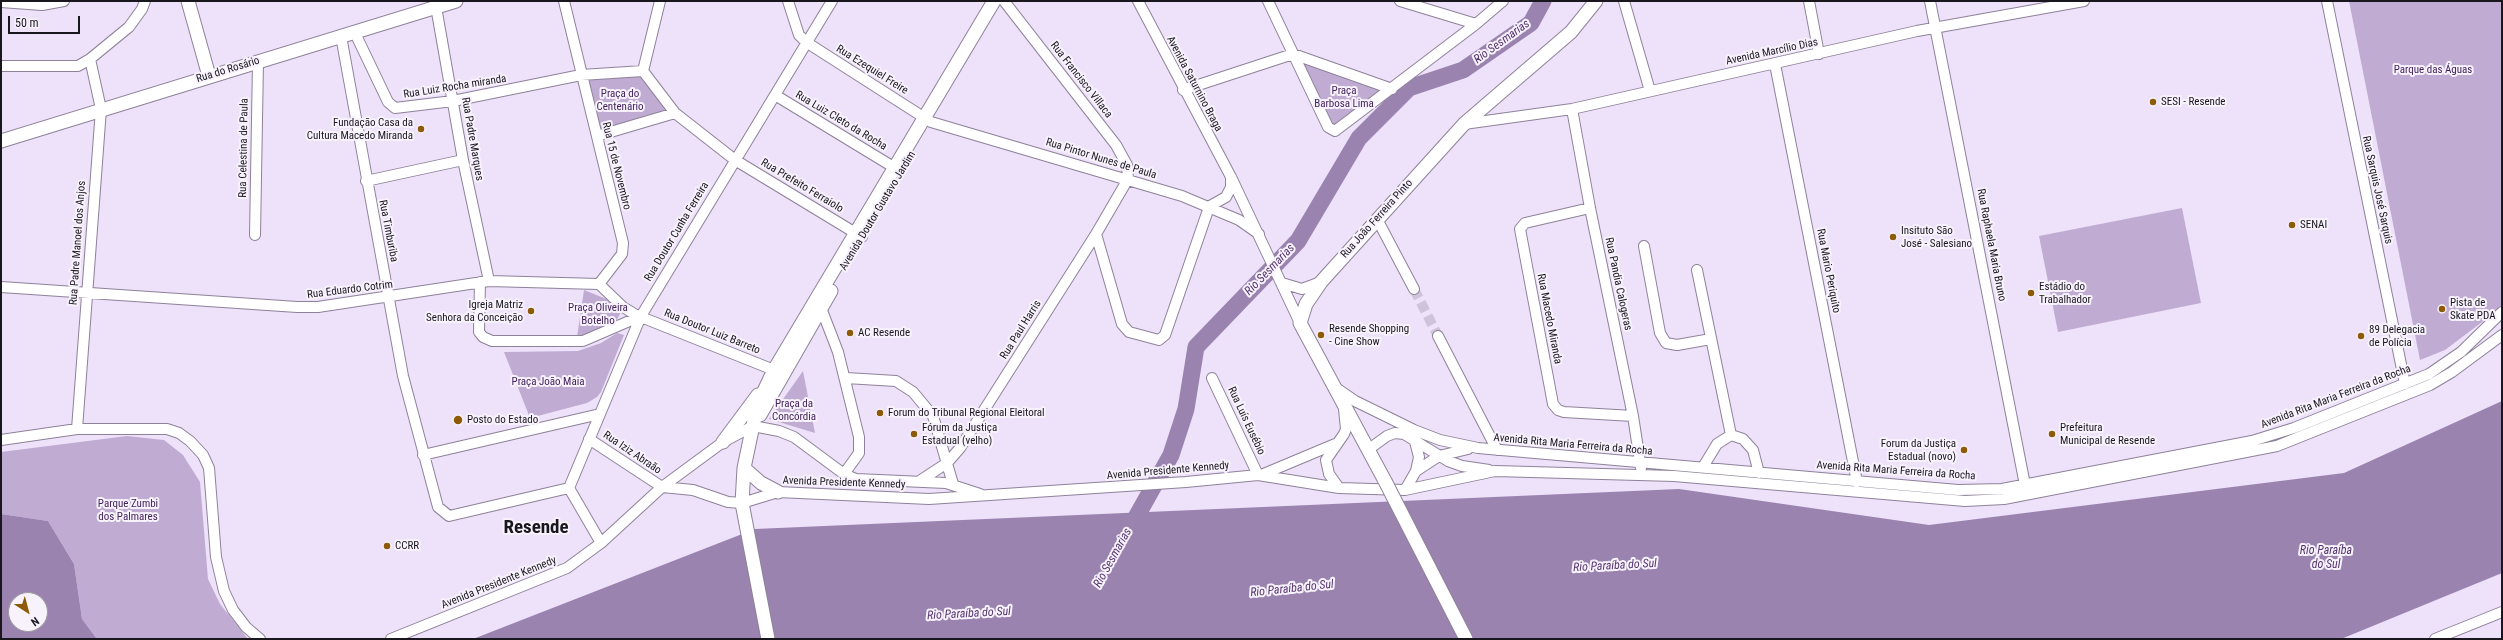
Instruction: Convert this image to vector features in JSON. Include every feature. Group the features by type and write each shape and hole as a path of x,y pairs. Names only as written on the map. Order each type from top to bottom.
{"main road":[{"path":"188,1 209,76"},
{"name":"Rua do Rosário","path":"1,141 341,36 435,4 456,1"},
{"name":"Avenida Doutor Gustavo Jardim","path":"859,235 895,168 928,120 994,1"},
{"name":"Avenida Doutor Gustavo Jardim","path":"754,425 818,306 859,235 928,120 1004,1"},
{"name":"Rua João Ferreira Pinto","path":"1300,323 1306,304 1321,282 1377,218 1464,124 1571,32 1596,1"},
{"name":"Avenida Doutor Gustavo Jardim","path":"768,639 745,529 742,503 744,468 757,406 765,386 774,370 818,306"},
{"path":"1300,323 1369,450 1466,639"},
{"path":"724,442 765,386"},
{"path":"744,468 761,483 778,492"}],"street":[{"path":"1,2 42,5 64,1"},
{"path":"1,66 72,68 90,59 129,27 146,1"},
{"name":"Rua 15 de Novembro","path":"564,1 623,249 599,284"},
{"path":"581,75 642,71 660,1"},
{"path":"788,1 799,35 806,42"},
{"name":"Rua Doutor Cunha Ferreira","path":"569,488 641,316 832,1"},
{"name":"Rua Francisco Villaca","path":"1004,1 1116,145 1127,165 1128,179"},
{"name":"Avenida Saturnino Braga","path":"1138,1 1183,90 1231,177 1300,323"},
{"path":"1268,1 1328,127 1332,130 1340,129 1476,24 1503,1"},
{"path":"1400,1 1476,24"},
{"path":"1624,1 1650,90"},
{"path":"1809,1 1819,54"},
{"name":"Rua Raphaela Maria Bruno","path":"1930,1 2026,484 2026,494"},
{"name":"Avenida Marcílio Dias","path":"1464,124 1572,109 1650,90 1935,28 2084,1"},
{"name":"Rua Sarquis José Sarquis","path":"2327,1 2405,384"},
{"name":"Rua Padre Marques","path":"435,4 484,282 478,328 483,337 497,342 583,341 641,316"},
{"name":"Rua Luiz Rocha miranda","path":"354,31 391,106 402,108 453,101 581,75"},
{"name":"Rua Timburiba","path":"341,36 366,181 403,376 438,507 449,516 569,488"},
{"name":"Rua Ezequiel Freire","path":"806,42 928,120"},
{"path":"1183,90 1293,54 1392,89"},
{"name":"Rua Padre Manoel dos Anjos","path":"77,429 101,109 90,59"},
{"name":"Rua Celestina de Paula","path":"255,235 258,62"},
{"name":"Rua Mario Periquito","path":"1774,64 1857,482"},
{"name":"Rua Prefeito Ferraiolo","path":"642,71 675,113 735,160 859,235"},
{"name":"Rua Luiz Cleto da Rocha","path":"775,95 895,168"},
{"name":"Rua Pandia Calogeras","path":"1572,109 1590,208 1633,416 1641,463 1640,475"},
{"path":"597,136 675,113"},
{"name":"Rua Pintor Nunes de Paula","path":"928,120 1128,179 1210,206 1239,220 1260,237"},
{"path":"366,181 463,160"},
{"path":"1096,234 1122,324 1129,332 1159,340 1165,335 1210,206 1226,197 1231,187 1231,177"},
{"name":"Rua Paul Harris","path":"926,481 947,463 960,448 1096,234 1128,179"},
{"name":"Rua Macedo Miranda","path":"1590,208 1525,223 1520,229 1553,404 1558,410 1564,412 1633,416"},
{"path":"1377,218 1414,289"},
{"path":"1644,246 1660,333 1666,343 1677,345 1711,340"},
{"path":"1697,270 1731,435"},
{"path":"1281,280 1302,289 1321,282"},
{"name":"Rua Eduardo Cotrim","path":"1,287 297,307 318,307 484,282 599,284"},
{"path":"599,284 623,307 641,316"},
{"path":"818,306 846,378 860,446 859,453 844,474"},
{"name":"Avenida Rita Maria Ferreira da Rocha","path":"1335,387 1355,401 1419,432 1440,440 1478,448 1958,490 2002,489 2252,441 2294,428 2405,384 2446,364 2502,312"},
{"name":"Rua Doutor Luiz Barreto","path":"641,316 774,370"},
{"name":"Avenida Rita Maria Ferreira da Rocha","path":"1405,490 1495,471 1640,475 1965,502 2026,494 2277,446 2430,385 2458,369 2502,335"},
{"path":"1438,336 1497,450"},
{"path":"846,378 896,381 913,392 933,416 953,484"},
{"name":"Rua Luís Eusébio","path":"1212,378 1259,475"},
{"path":"1339,488 1329,474 1326,460 1346,429 1342,401"},
{"path":"423,455 600,414"},
{"name":"Avenida Presidente Kennedy","path":"391,639 559,572 601,543 662,487 724,442 754,425 779,431 794,437 844,474 856,479 926,481 953,484 982,495"},
{"path":"1,440 77,429 167,429 179,433 190,441 203,455 210,468 216,557 224,591 233,610 246,627 260,639"},
{"path":"1369,450 1395,433 1414,438 1439,456 1462,466 1495,471"},
{"path":"1703,467 1718,444 1731,435"},
{"path":"1731,435 1743,439 1753,450 1759,472"},
{"path":"1405,490 1416,471 1419,457 1414,438"},
{"name":"Rua Iziz Abraão","path":"589,439 662,487"},
{"name":"Avenida Presidente Kennedy","path":"1259,475 1338,443"},
{"path":"1416,471 1439,456 1458,450 1478,448"},
{"name":"Avenida Presidente Kennedy","path":"662,487 693,490 728,502 742,503 778,492 929,499 1131,486 1259,475 1339,488 1405,490"},
{"path":"926,481 934,491 929,499"},
{"path":"569,488 601,543"},
{"path":"2435,639 2502,612"}],"green space":[{"name":"Parque das Águas","path":"2349,1 2502,1 2502,307 2445,350 2420,360"},
{"name":"Praça Barbosa Lima","path":"1301,60 1388,90 1334,128"},
{"name":"Praça do Centenário","path":"639,74 668,112 601,132 587,80"},
{"path":"2182,208 2201,303 2058,332 2039,236"},
{"name":"Praça Oliveira Botelho","path":"584,290 609,300 620,311 620,314 615,323 583,337 577,337"},
{"name":"Praça João Maia","path":"617,333 624,335 601,392 597,397 587,403 530,418 504,352 578,351 601,343"},
{"name":"Praça da Concórdia","path":"803,371 815,433 769,419"},
{"name":"Parque Zumbi dos Palmares","path":"127,436 164,440 183,455 200,482 208,579 220,604 248,639 97,639 82,619 74,564 48,521 1,514 1,452"}],"water":[{"name":"Rio Paraíba do Sul","path":"2502,401 2502,573 2341,639 473,639 755,529 1679,489 1929,525 2344,473"},
{"path":"1,514 48,521 74,564 82,619 97,639 1,639"}],"waterway":[{"name":"Rio Sesmarias","path":"1129,530 1171,455 1186,409 1196,347 1298,241 1359,138 1409,88 1463,70 1531,23 1543,1"}],"tunnel":[{"path":"1414,289 1438,336"}],"place":[{"name":"SESI - Resende","path":"2153,102"},
{"name":"Fundação Casa da Cultura Macedo Miranda","path":"421,129"},
{"name":"SENAI","path":"2292,225"},
{"name":"Insituto São José - Salesiano","path":"1893,237"},
{"name":"Estádio do Trabalhador","path":"2031,293"},
{"name":"Pista de Skate PDA","path":"2442,309"},
{"name":"Igreja Matriz Senhora da Conceição","path":"531,311"},
{"name":"AC Resende","path":"850,333"},
{"name":"Resende Shopping - Cine Show","path":"1321,335"},
{"name":"89 Delegacia de Polícia","path":"2361,336"},
{"name":"Forum do Tribunal Regional Eleitoral","path":"880,413"},
{"name":"Posto do Estado","path":"458,420"},
{"name":"Fórum da Justiça Estadual (velho)","path":"914,434"},
{"name":"Prefeitura Municipal de Resende","path":"2052,434"},
{"name":"Forum da Justiça Estadual (novo)","path":"1964,450"},
{"name":"CCRR","path":"387,546"}],"district":[{"name":"Resende","path":"536,528"}]}
